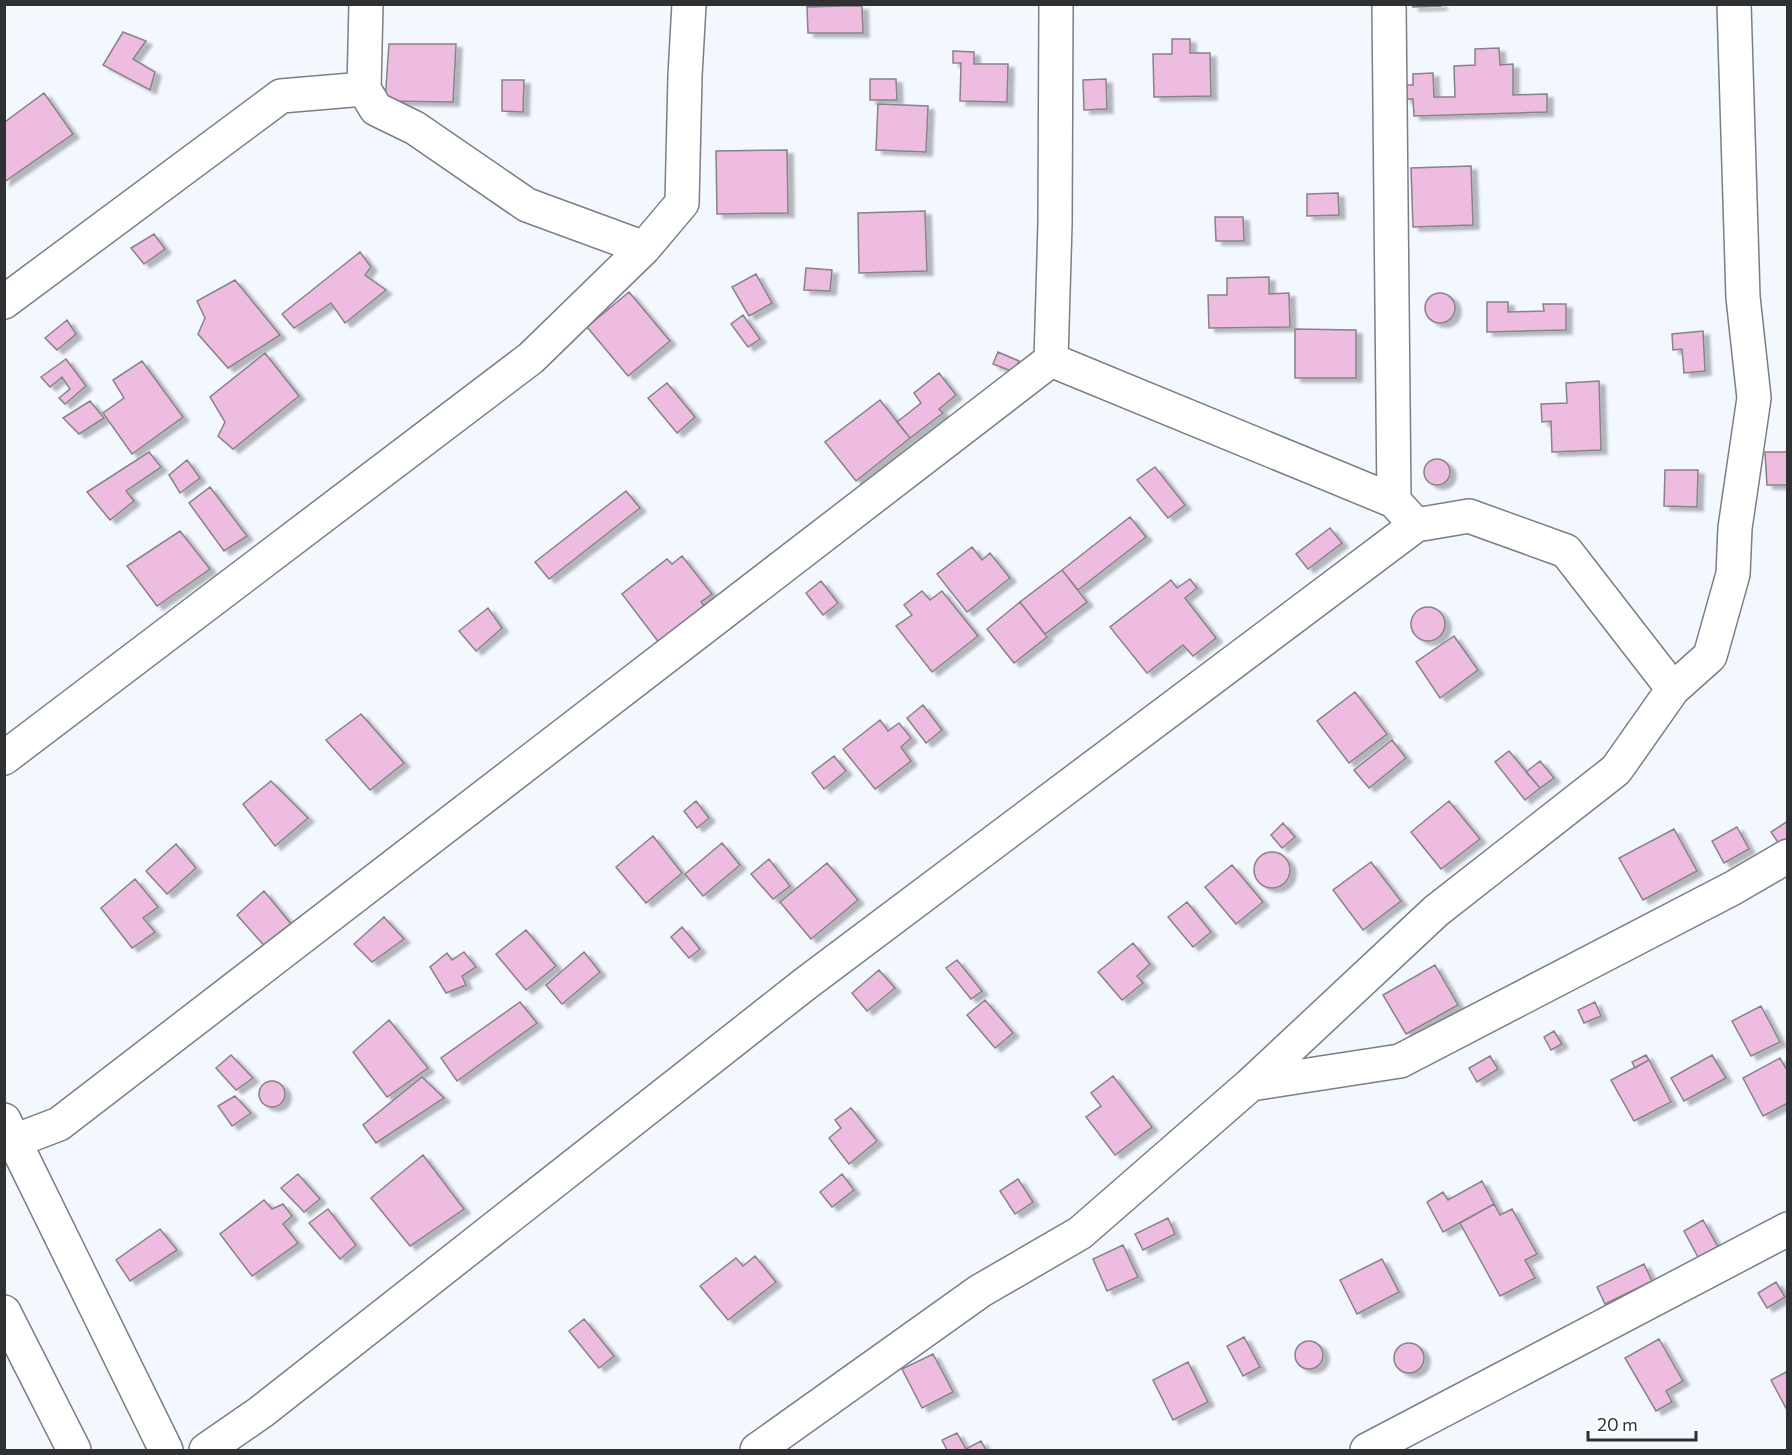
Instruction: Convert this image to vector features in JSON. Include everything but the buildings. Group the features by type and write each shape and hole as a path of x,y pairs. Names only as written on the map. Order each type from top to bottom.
{"main road":[{"path":"366,4 364,88 376,109 415,128 526,205 644,248"},
{"path":"4,758 531,358 644,248 682,203 689,4"},
{"path":"1051,360 1055,224 1056,4"},
{"path":"1389,4 1394,501"},
{"path":"757,1450 980,1291 1080,1233 1251,1084 1436,911 1616,770 1673,690 1710,656 1732,574 1735,528 1754,398 1743,297 1734,4"},
{"path":"4,302 281,96 364,88"},
{"path":"1051,360 1394,501 1416,525"},
{"path":"166,1450 8,1136 59,1124 1051,360"},
{"path":"206,1450 261,1412 805,984 1416,525 1469,516 1566,551 1673,690"},
{"path":"1251,1084 1400,1061 1733,888 1788,856"},
{"path":"1367,1450 1788,1229"},
{"path":"4,1312 74,1450"}]}
